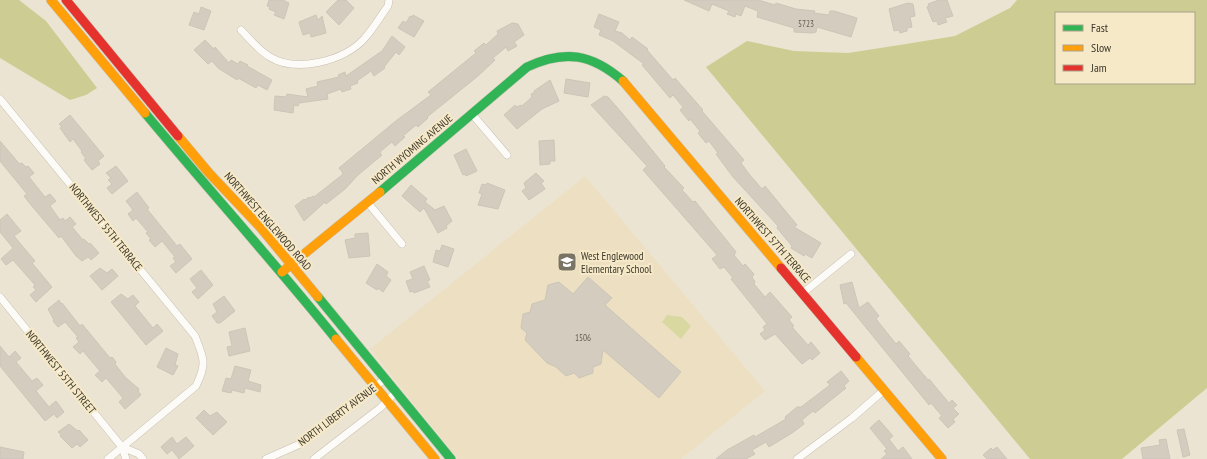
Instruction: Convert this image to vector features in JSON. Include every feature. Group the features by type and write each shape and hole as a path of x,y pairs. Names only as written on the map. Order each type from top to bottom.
{"main road":[{"name":"NORTHWEST ENGLEWOOD ROAD","path":"51,0 193,171 282,272 386,402 435,459"},
{"name":"NORTHWEST ENGLEWOOD ROAD","path":"66,0 209,173 260,227 451,459"},
{"name":"NORTH WYOMING AVENUE","path":"282,272 368,203 527,66 541,58 556,55 572,55"},
{"name":"NORTHWEST 57TH TERRACE","path":"572,55 588,58 601,64 625,83 803,293 883,391 942,459"}],"street":[{"path":"241,30 258,48 271,58 303,65 321,62 351,50 364,40 388,6 389,0"},
{"name":"NORTHWEST 55TH TERRACE","path":"0,99 195,336 205,360 202,374 196,386 122,447"},
{"path":"472,114 507,155"},
{"path":"368,203 402,244"},
{"path":"803,293 851,254"},
{"name":"NORTHWEST 55TH STREET","path":"0,297 122,447 126,459"},
{"name":"NORTH LIBERTY AVENUE","path":"266,459 300,444 385,379"},
{"path":"798,459 852,418 883,391"},
{"name":"NORTH LIBERTY AVENUE","path":"314,459 329,449 396,392"},
{"path":"108,459 122,447"},
{"name":"NORTHWEST 55TH STREET","path":"122,447 139,454 143,459"}],"shaded area":[{"path":"0,0 19,0 46,21 97,88 86,95 70,100 0,58"},
{"path":"1017,0 1207,0 1207,388 1122,459 1030,459 706,67 747,41 794,51 848,53 955,36 1010,8"},
{"name":"West Englewood Elementary School","path":"585,176 765,391 681,459 458,459 370,349"},
{"path":"667,315 682,317 691,326 681,339 662,322"}],"building":[{"path":"269,0 283,0 289,3 284,19 274,15 276,12 269,9 270,7 267,6"},
{"path":"338,0 346,0 354,8 339,25 326,12"},
{"path":"684,0 758,0 775,5 776,3 796,9 815,11 814,13 829,15 830,11 834,11 857,18 851,37 817,27 816,32 812,33 794,32 794,28 757,17 758,11 745,6 741,16 736,14 735,17 727,14 729,11 712,4 709,11"},
{"path":"939,0 947,0 953,16 945,18 947,22 938,25 937,21 933,22 927,7 929,6 928,4"},
{"path":"908,3 913,4 915,16 910,17 912,27 907,28 907,31 900,33 899,30 894,31 889,9"},
{"path":"201,7 211,11 204,30 189,25 194,12 199,14"},
{"path":"599,14 619,22 615,31 622,33 630,40 632,37 648,49 647,50 673,80 675,78 703,110 702,111 744,160 741,163 749,174 762,189 765,186 797,225 794,227 821,243 812,258 805,254 804,256 791,248 792,246 777,228 778,226 733,177 716,154 718,153 709,141 706,143 698,133 700,131 680,110 683,107 673,95 670,98 642,65 644,64 613,41 599,35 601,30 594,27"},
{"path":"316,15 318,20 322,16 326,33 311,37 310,33 303,35 299,22"},
{"path":"413,15 424,21 414,37 398,28 403,21 406,23 410,16 412,17"},
{"path":"512,23 518,24 524,35 514,42 517,46 508,51 506,47 493,58 495,60 478,76 427,117 428,118 418,127 416,125 403,136 405,137 395,146 392,142 381,151 380,153 382,155 358,175 345,189 326,204 325,202 304,221 295,206 304,199 314,197 342,175 343,173 339,168 397,120 431,95 428,92 476,53 474,51 484,43 486,45 498,34 497,31"},
{"path":"392,36 405,47 399,55 396,52 384,67 385,68 374,76 371,71 357,81 358,83 350,86 351,89 342,92 341,89 327,94 328,99 299,103 298,106 294,105 293,113 274,110 275,96 286,97 287,94 308,97 306,89 318,86 317,82 339,77 338,75 345,72 346,76 382,51"},
{"path":"205,40 214,49 215,47 229,63 231,60 238,64 240,61 272,80 267,90 258,85 256,88 238,78 237,80 218,68 212,61 208,64 194,50"},
{"path":"566,79 590,83 588,97 564,93"},
{"path":"550,80 559,101 542,109 517,129 504,115 515,105 517,107 522,106 532,97 531,94 534,93 534,91"},
{"path":"604,96 608,97 622,113 665,166 664,167 684,188 682,190 693,202 695,201 736,252 734,255 743,266 745,264 754,274 752,277 755,282 754,284 765,297 770,292 792,317 789,320 794,326 792,327 808,345 811,342 820,353 812,360 810,358 802,364 775,334 765,340 760,334 765,330 763,327 767,324 731,279 733,278 724,267 720,269 712,259 717,255 643,170 647,166 591,105"},
{"path":"70,115 104,156 98,161 100,164 92,170 84,160 86,159 81,152 82,151 73,139 70,142 60,128 62,127 59,124"},
{"path":"554,140 555,161 550,161 550,164 540,165 539,141"},
{"path":"0,141 20,164 22,163 26,167 28,166 34,173 29,177 45,197 50,194 56,201 50,206 60,220 63,218 65,221 70,217 76,224 72,227 83,240 84,239 89,244 90,243 99,253 91,260 88,257 82,261 76,256 61,236 59,238 24,196 27,194 0,161"},
{"path":"466,149 477,171 466,176 465,174 463,175 454,155"},
{"path":"116,166 128,181 112,194 107,188 112,184 108,180 111,178 106,173"},
{"path":"536,173 544,181 541,183 545,189 529,200 522,191 526,188 524,183"},
{"path":"487,183 505,190 498,209 478,205 482,194 479,193 482,184 486,185"},
{"path":"411,185 427,199 425,202 435,210 444,206 452,221 446,226 447,228 438,233 424,208 420,212 402,196"},
{"path":"137,192 149,208 147,209 177,246 180,244 192,259 176,273 170,266 176,262 173,258 175,257 162,241 155,247 149,240 151,239 146,233 148,232 136,218 133,221 128,214 133,210 126,201"},
{"path":"7,214 21,231 14,236 35,261 32,263 52,287 36,302 30,295 36,290 33,287 35,285 13,260 6,265 1,259 13,248 0,232 0,220"},
{"path":"368,233 370,256 349,258 345,240 355,238 355,234"},
{"path":"442,245 454,249 448,267 433,262 436,250 440,251"},
{"path":"377,264 388,272 386,276 391,280 383,292 366,283"},
{"path":"424,266 430,280 427,281 430,287 414,293 413,291 410,292 406,281 413,279 410,272"},
{"path":"100,268 107,273 112,269 118,276 102,290 90,276"},
{"path":"201,270 213,285 198,299 192,292 197,288 190,279"},
{"path":"588,277 612,298 605,305 681,372 659,398 603,350 601,364 593,367 593,373 579,378 574,373 566,376 556,367 547,363 525,340 527,333 521,328 523,314 530,312 532,304 545,300 548,285 559,282 573,294"},
{"path":"852,282 859,308 868,302 879,316 876,319 896,344 899,341 910,354 908,356 949,403 952,400 957,405 953,408 959,414 953,419 955,422 948,428 939,418 942,416 931,403 929,405 846,303 844,304 840,285"},
{"path":"121,294 128,299 133,295 139,302 135,306 153,328 157,324 163,331 146,345 111,302"},
{"path":"224,296 235,311 220,323 217,323 212,316 217,312 213,304"},
{"path":"59,300 80,326 82,324 110,358 112,357 116,362 115,364 125,377 139,389 138,391 141,395 125,409 119,402 123,398 106,378 102,382 95,375 100,371 83,351 80,354 73,347 79,342 76,338 78,337 65,322 58,327 53,321 54,320 48,309"},
{"path":"245,328 250,351 229,356 227,347 232,346 229,332"},
{"path":"0,346 9,357 15,351 21,358 16,362 32,381 37,378 43,385 36,391 49,407 56,401 64,412 57,418 54,414 45,421 0,366"},
{"path":"166,348 178,354 175,365 178,366 173,375 157,367"},
{"path":"235,366 251,370 248,381 261,385 260,392 245,388 244,393 232,390 231,393 222,391 226,378 231,379"},
{"path":"841,371 849,381 844,386 846,388 815,413 813,411 802,420 804,424 792,433 769,447 766,442 752,450 755,454 746,459 716,459 727,450 754,435 755,437 786,419 785,417 797,407 801,407 830,385 827,382"},
{"path":"204,410 210,416 217,412 227,422 213,435 196,418"},
{"path":"879,420 893,436 889,439 898,451 903,447 912,459 881,459 887,454 884,451 887,449 870,428"},
{"path":"69,424 78,431 79,430 88,440 80,447 77,444 72,448 58,432"},
{"path":"1184,429 1190,455 1183,457 1177,430"},
{"path":"172,437 177,444 186,437 194,446 179,459 172,450 167,454 161,447"},
{"path":"1166,439 1170,459 1143,459 1141,448 1160,445 1159,440"},
{"path":"0,447 24,452 23,459 0,459"},
{"path":"997,447 1007,459 987,459 983,455 991,448 993,450"}],"traffic: fast":[{"path":"380,192 527,67 541,61 554,58 566,56 578,57 600,65 623,81"},
{"path":"145,113 336,339"},
{"path":"318,297 451,459"}],"traffic: slow":[{"path":"51,0 145,113"},
{"path":"623,81 781,268"},
{"path":"178,136 209,173 260,227 318,297"},
{"path":"282,272 380,192"},
{"path":"336,339 435,459"},
{"path":"856,357 942,459"}],"traffic: jam":[{"path":"66,0 178,136"},
{"path":"781,268 856,357"}],"place":[{"name":"West Englewood Elementary School","path":"567,262"}]}
